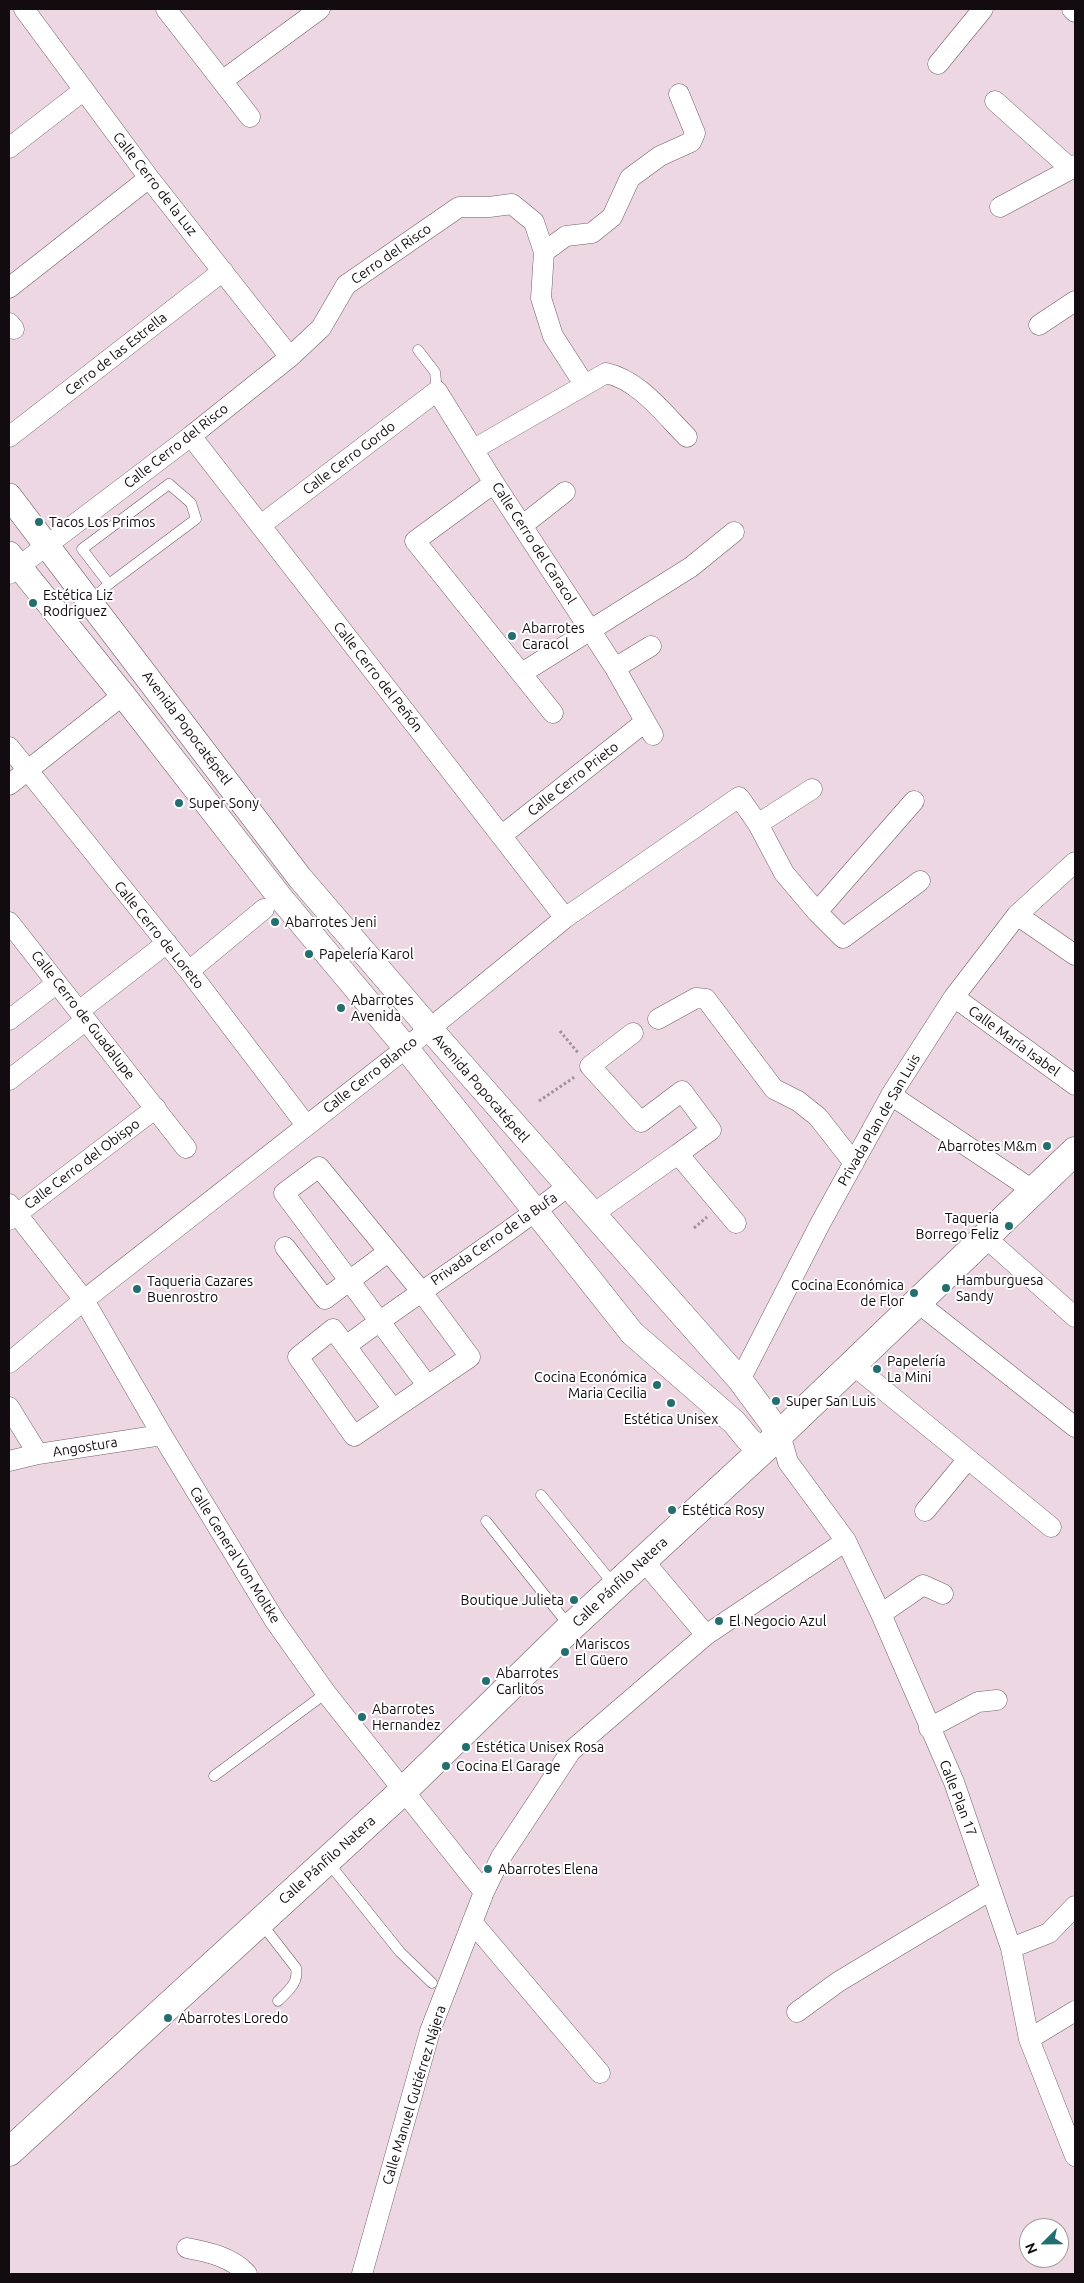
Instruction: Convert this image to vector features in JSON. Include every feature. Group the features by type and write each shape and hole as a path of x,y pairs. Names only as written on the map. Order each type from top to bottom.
{"main road":[{"name":"Calle Pánfilo Natera","path":"9,2152 403,1791 571,1627 771,1442 1075,1151"}],"street":[{"name":"Calle Cerro de la Luz","path":"24,9 149,178 290,357"},
{"path":"166,9 250,117"},
{"path":"938,64 983,9"},
{"path":"1072,9 1075,12"},
{"path":"222,81 311,11"},
{"path":"9,148 84,90"},
{"path":"584,384 553,336 541,298 544,252 566,236 592,233 612,217 630,178 660,156 691,142 695,132 679,94"},
{"path":"995,101 1073,167 1000,207"},
{"path":"9,288 149,178"},
{"name":"Cerro del Risco","path":"332,308 346,285 458,207 489,208 512,204 534,222 544,252"},
{"name":"Cerro de las Estrella","path":"9,437 223,271"},
{"path":"1039,325 1075,301"},
{"name":"Calle Cerro del Risco","path":"12,565 47,544 191,436 290,357 321,328 332,308"},
{"path":"474,448 606,373 619,376 634,385 687,437"},
{"name":"Calle Cerro del Caracol","path":"437,391 494,483 591,629 649,728"},
{"name":"Calle Cerro Gordo","path":"261,526 437,391"},
{"name":"Calle Cerro del Peñón","path":"191,436 564,918"},
{"path":"494,483 415,541 554,713"},
{"path":"523,526 565,492"},
{"name":"Avenida Popocatépetl","path":"9,496 300,878 430,1029 740,1380 755,1402 770,1418 771,1442"},
{"path":"522,673 691,567 734,532"},
{"path":"12,565 123,695 279,896 406,1048 632,1333 734,1422 748,1440 771,1442"},
{"path":"615,668 652,646"},
{"path":"9,785 123,695"},
{"name":"Calle Cerro Prieto","path":"501,836 649,728"},
{"name":"Calle Cerro de Loreto","path":"9,747 167,943 306,1125"},
{"path":"197,791 221,773"},
{"path":"812,789 758,824 784,872 817,912 844,938 920,881"},
{"name":"Calle Cerro Blanco","path":"9,1363 84,1300 430,1029 564,918 739,797 758,824"},
{"path":"817,912 914,801"},
{"name":"Privada Plan de San Luis","path":"740,1380 820,1224 891,1095 954,997 1017,915 1075,862"},
{"path":"189,971 264,909"},
{"path":"1017,915 1075,955"},
{"name":"Calle Cerro de Guadalupe","path":"9,922 186,1148"},
{"path":"9,1080 167,943"},
{"path":"9,1020 57,983"},
{"name":"Calle María Isabel","path":"954,997 1075,1085"},
{"path":"658,1019 696,998 706,998 774,1089 798,1101 818,1118 854,1163"},
{"path":"593,1214 711,1130 682,1091 641,1122 590,1066 633,1033"},
{"path":"891,1095 1034,1191"},
{"name":"Calle Cerro del Obispo","path":"11,1212 156,1108"},
{"path":"678,1154 736,1223"},
{"name":"Privada Cerro de la Bufa","path":"346,1346 333,1329 298,1357 354,1436 470,1356 421,1291 319,1167 284,1193 350,1281"},
{"name":"Privada Cerro de la Bufa","path":"421,1291 537,1211 568,1186"},
{"name":"Calle General Von Moltke","path":"11,1212 84,1300 162,1435 275,1621 326,1693 484,1892"},
{"path":"986,1237 1075,1317"},
{"path":"285,1247 325,1299 388,1252"},
{"path":"350,1281 427,1385"},
{"path":"393,1409 346,1346 421,1291"},
{"path":"917,1302 1075,1427"},
{"path":"852,1364 1051,1527"},
{"path":"734,1422 755,1402"},
{"path":"9,1407 38,1454"},
{"name":"Angostura","path":"9,1461 38,1454 162,1435"},
{"name":"Calle Plan 17","path":"771,1442 846,1541 881,1614 954,1782 1011,1948 1030,2038 1075,2156"},
{"path":"925,1511 968,1459"},
{"name":"Calle Manuel Gutiérrez Nájera","path":"362,2274 430,2031 484,1892 501,1857 571,1752 706,1635 846,1541"},
{"path":"643,1560 706,1635"},
{"path":"881,1614 923,1585 943,1594"},
{"path":"929,1728 978,1702 997,1700"},
{"path":"797,2012 838,1982 991,1890"},
{"path":"1011,1948 1049,1933 1075,1906"},
{"path":"472,1922 600,2073"},
{"path":"1030,2038 1075,2011"},
{"path":"187,2248 212,2253 240,2266 247,2274"}],"lane":[{"path":"418,350 435,372 437,391"},
{"path":"90,601 109,584 196,519 191,503 169,484 82,549 109,584"},
{"path":"541,1494 615,1586"},
{"path":"486,1521 571,1627"},
{"path":"214,1776 326,1693"},
{"path":"326,1860 400,1952 432,1983"},
{"path":"260,1921 296,1968 298,1976 293,1985 278,2001"}],"path":[{"path":"539,1101 590,1066 560,1031"}],"place":[{"name":"Tacos Los Primos","path":"39,522"},
{"name":"Estética Liz Rodriguez","path":"33,603"},
{"name":"Abarrotes Caracol","path":"512,636"},
{"name":"Super Sony","path":"179,803"},
{"name":"Abarrotes Jeni","path":"275,922"},
{"name":"Papelería Karol","path":"309,954"},
{"name":"Abarrotes Avenida","path":"341,1008"},
{"name":"Abarrotes M&m","path":"1047,1146"},
{"name":"Taqueria Borrego Feliz","path":"1009,1226"},
{"name":"Hamburguesa Sandy","path":"946,1288"},
{"name":"Taqueria Cazares Buenrostro","path":"137,1289"},
{"name":"Cocina Económica de Flor","path":"914,1293"},
{"name":"Papelería La Mini","path":"877,1369"},
{"name":"Cocina Económica Maria Cecilia","path":"657,1385"},
{"name":"Super San Luis","path":"776,1401"},
{"name":"Estética Unisex","path":"671,1403"},
{"name":"Estética Rosy","path":"672,1510"},
{"name":"Boutique Julieta","path":"574,1600"},
{"name":"El Negocio Azul","path":"719,1621"},
{"name":"Mariscos El Güero","path":"565,1652"},
{"name":"Abarrotes Carlitos","path":"486,1681"},
{"name":"Abarrotes Hernandez","path":"362,1717"},
{"name":"Estética Unisex Rosa","path":"466,1747"},
{"name":"Cocina El Garage","path":"446,1766"},
{"name":"Abarrotes Elena","path":"488,1869"},
{"name":"Abarrotes Loredo","path":"168,2018"}]}
